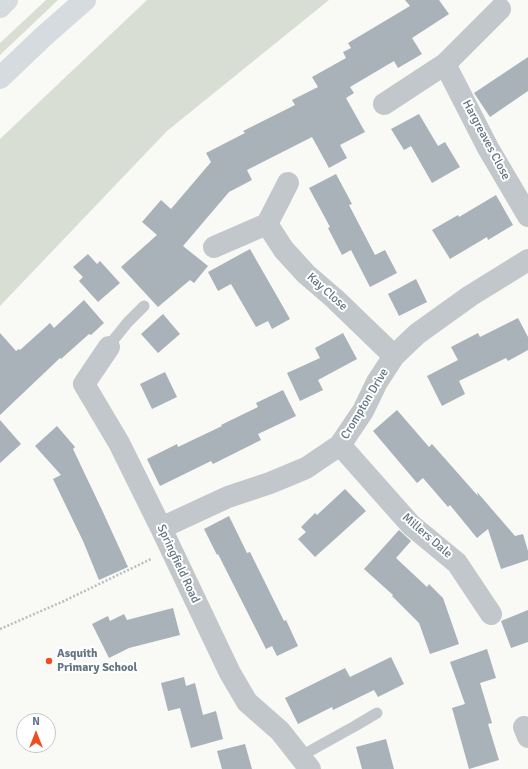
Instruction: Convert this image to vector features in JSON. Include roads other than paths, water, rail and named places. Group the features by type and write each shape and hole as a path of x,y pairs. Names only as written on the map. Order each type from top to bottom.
{"highway":[{"path":"0,7 7,0"},
{"path":"0,78 85,0"}],"street":[{"path":"384,104 445,64 500,9"},
{"name":"Hargreaves Close","path":"445,64 488,148 528,216"},
{"path":"214,247 267,224 288,183"},
{"name":"Kay Close","path":"267,224 284,250 306,274 335,298 394,356"},
{"name":"Crompton Drive","path":"161,528 228,497 270,483 306,468 340,445 363,411 377,382 394,356 417,334 470,296 528,260"},
{"name":"Springfield Road","path":"109,347 84,384 119,443 230,673 247,702 280,731 306,763"},
{"name":"Millers Dale","path":"340,445 411,525 457,563 491,614"}],"lane":[{"path":"109,347 128,322 144,306"},
{"path":"306,763 355,726 377,713"}],"place":[{"name":"Asquith Primary School","path":"49,661"}]}
